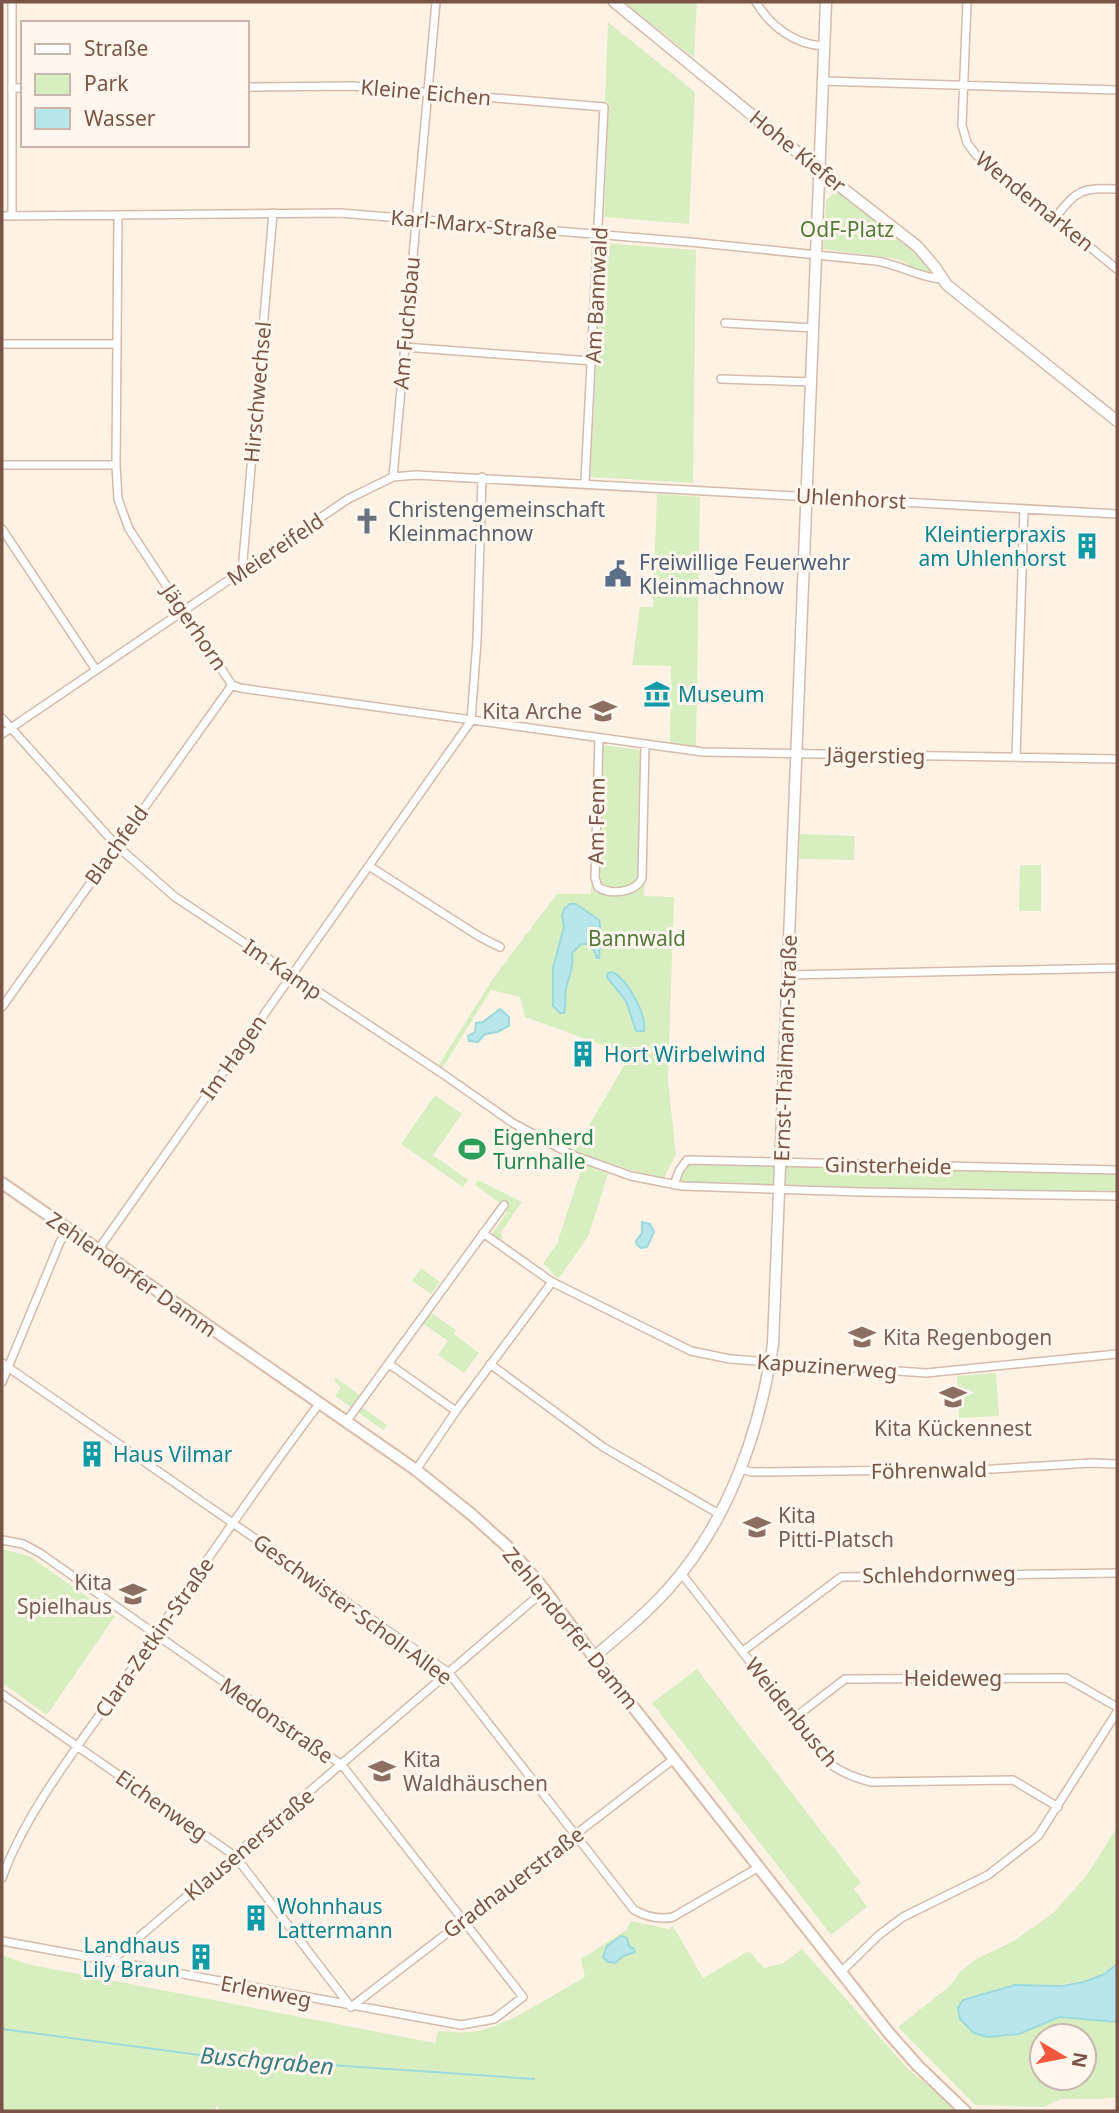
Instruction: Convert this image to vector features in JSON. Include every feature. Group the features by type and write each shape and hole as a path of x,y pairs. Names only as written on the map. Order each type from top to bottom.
{"main road":[{"name":"Zehlendorfer Damm","path":"2,1183 416,1470 502,1541 545,1590 594,1657 900,2046 963,2107 973,2111"}],"street":[{"path":"12,2 12,215"},
{"name":"Hohe Kiefer","path":"607,2 917,246 945,282"},
{"name":"Hohe Kiefer","path":"614,2 637,20 640,26"},
{"path":"756,2 777,28 806,43 824,46"},
{"name":"Ernst-Thälmann-Straße","path":"594,1657 658,1600 681,1573 719,1514 751,1440 771,1363 781,1188 826,2"},
{"name":"Wendemarken","path":"967,2 962,125 972,151 1117,269"},
{"name":"Am Fuchsbau","path":"393,477 435,3"},
{"path":"823,81 1117,90"},
{"name":"Kleine Eichen","path":"248,87 352,86 604,107"},
{"path":"12,88 21,88"},
{"name":"Am Bannwald","path":"585,482 604,107"},
{"path":"1055,218 1077,194 1089,188 1117,189"},
{"name":"Hirschwechsel","path":"242,572 274,213"},
{"name":"Karl-Marx-Straße","path":"2,215 340,213 599,234 892,263 945,282 1117,421"},
{"name":"Jägerhorn","path":"118,215 118,499 123,516 232,685 634,743"},
{"path":"725,323 813,328"},
{"path":"2,344 116,344"},
{"path":"404,347 592,361"},
{"path":"721,379 811,382"},
{"path":"2,465 116,465"},
{"name":"Meiereifeld","path":"2,734 348,499 393,477 416,475 585,482"},
{"path":"471,721 477,640 482,478"},
{"name":"Uhlenhorst","path":"585,482 1117,514"},
{"path":"1016,757 1024,509"},
{"path":"2,529 96,670"},
{"name":"Blachfeld","path":"2,1007 232,685"},
{"name":"Im Kamp","path":"2,718 9,729 116,845 175,897 542,1141 606,1169"},
{"name":"Im Hagen","path":"98,1250 471,721"},
{"name":"Am Fenn","path":"598,738 595,878 598,887 607,891 632,889 642,878 645,745"},
{"name":"Jägerstieg","path":"634,743 703,752 1117,759"},
{"path":"369,866 500,947"},
{"path":"788,975 1117,968"},
{"name":"Ginsterheide","path":"674,1185 687,1160 1117,1170"},
{"name":"Ginsterheide","path":"606,1169 674,1185 1117,1196"},
{"path":"346,1422 504,1205"},
{"path":"2,1382 5,1365 60,1242 68,1230"},
{"name":"Kapuzinerweg","path":"483,1233 552,1282 691,1351 719,1358 926,1373 1117,1354"},
{"path":"416,1470 489,1364 552,1282"},
{"path":"390,1364 456,1410"},
{"path":"489,1364 620,1458 719,1514"},
{"name":"Geschwister-Scholl-Allee","path":"5,1365 449,1673 634,1910 662,1919 673,1917 759,1867"},
{"name":"Clara-Zetkin-Straße","path":"2,1878 23,1829 78,1746 319,1404"},
{"name":"Föhrenwald","path":"740,1469 752,1472 929,1471 1117,1464"},
{"name":"Medonstraße","path":"2,1540 23,1544 40,1553 342,1765 523,1997"},
{"name":"Weidenbusch","path":"681,1573 829,1763 851,1777 871,1782 1013,1780 1058,1807"},
{"name":"Schlehdornweg","path":"743,1651 841,1577 1117,1573"},
{"name":"Klausenerstraße","path":"111,1962 545,1590"},
{"name":"Heideweg","path":"794,1718 845,1679 1066,1678 1117,1707"},
{"name":"Eichenweg","path":"2,1694 234,1856 351,2007"},
{"path":"842,1971 879,1935 903,1917 988,1875 1038,1836 1117,1712"},
{"name":"Gradnauerstraße","path":"351,2007 675,1758"},
{"name":"Erlenweg","path":"2,1941 461,2025 494,2019 523,1997"}],"green space":[{"path":"624,2 697,2 694,58"},
{"path":"608,22 695,92 689,224 604,217 609,103 605,102"},
{"name":"OdF-Platz","path":"834,189 913,251 934,274 922,272 898,259 823,249 826,200 833,194"},
{"path":"603,243 696,250 693,483 590,477"},
{"path":"657,494 700,497 696,747 670,743 671,666 632,665 640,607 653,607"},
{"name":"Bannwald","path":"596,744 649,751 644,896 674,897 668,1081 676,1155 664,1178 574,1151 630,1055 525,1017 520,997 491,990 440,1072 436,1069 494,977 557,894 591,894","holes":["564,927 600,941 601,952 591,944 581,944 572,953 564,1013 555,1010 553,968"]},
{"path":"800,834 855,836 854,860 799,859"},
{"path":"1020,865 1041,865 1041,911 1019,911"},
{"path":"435,1095 462,1114 433,1155 468,1180 463,1187 401,1144"},
{"path":"684,1163 1117,1170 1117,1196 674,1185"},
{"path":"583,1164 608,1174 588,1237 558,1279 543,1263 557,1244"},
{"path":"478,1180 522,1202 501,1232 503,1242 492,1234 507,1212 503,1209 505,1207 475,1185"},
{"path":"421,1268 440,1282 431,1294 412,1281"},
{"path":"430,1312 456,1330 454,1334 479,1353 464,1373 438,1355 448,1341 422,1323"},
{"path":"996,1373 999,1416 959,1418 957,1376"},
{"path":"336,1378 361,1396 356,1403 387,1425 383,1430 335,1396 341,1387 334,1381"},
{"path":"2,1549 29,1556 115,1616 47,1715 2,1683"},
{"path":"697,1669 861,1883 854,1889 867,1907 831,1935 652,1703"},
{"path":"1117,1827 1117,1964 1091,1979 1023,1991 958,2008 960,2020 974,2033 988,2037 1019,2034 1028,2030 1028,2092 1098,2092 1098,2022 1047,2022 1059,2017 1117,2022 1117,2097 1061,2099 1044,2107 975,2105 898,2027 951,1985 961,1971 976,1959 1014,1941 1054,1912 1087,1875"},
{"path":"631,1921 668,1929 673,1926 703,1978 749,1951 764,1968 783,1963 802,1949 907,2068 958,2111 218,2111 218,2105 214,2111 2,2111 2,1955 27,1964 435,2043 438,2031 471,2032 494,2026 521,2014 585,1977 581,1959 626,1930"}],"water":[{"path":"570,904 576,904 599,920 599,958 591,944 581,944 572,953 565,1010 560,1013 553,1006 553,968 564,927 562,916 564,909"},
{"path":"612,972 624,982 635,998 644,1031 636,1031 626,1001 607,977 608,973"},
{"path":"500,1009 509,1017 509,1026 485,1034 478,1042 469,1041 468,1036 475,1032 476,1023 483,1022"},
{"path":"642,1222 650,1224 654,1232 647,1247 641,1248 636,1241 642,1233"},
{"path":"621,1936 627,1938 629,1946 635,1952 623,1956 615,1963 608,1962 603,1957 607,1946"},
{"path":"1117,1964 1117,2022 1059,2017 1047,2022 1028,2022 1028,2030 1019,2034 988,2037 974,2033 960,2019 958,2008 963,2000 1015,1985 1062,1986 1105,1974"}],"waterway":[{"name":"Buschgraben","path":"2,2029 215,2057 534,2079"}],"place":[{"name":"Christengemeinschaft Kleinmachnow","path":"367,521"},
{"name":"Kleintierpraxis am Uhlenhorst","path":"1087,546"},
{"name":"Freiwillige Feuerwehr Kleinmachnow","path":"618,574"},
{"name":"Museum","path":"657,694"},
{"name":"Kita Arche","path":"603,711"},
{"name":"Hort Wirbelwind","path":"583,1054"},
{"name":"Eigenherd Turnhalle","path":"472,1149"},
{"name":"Kita Regenbogen","path":"862,1337"},
{"name":"Kita Kückennest","path":"953,1397"},
{"name":"Haus Vilmar","path":"92,1454"},
{"name":"Kita Pitti-Platsch","path":"757,1527"},
{"name":"Kita Spielhaus","path":"133,1594"},
{"name":"Kita Waldhäuschen","path":"382,1771"},
{"name":"Wohnhaus Lattermann","path":"256,1918"},
{"name":"Landhaus Lily Braun","path":"201,1957"}]}
